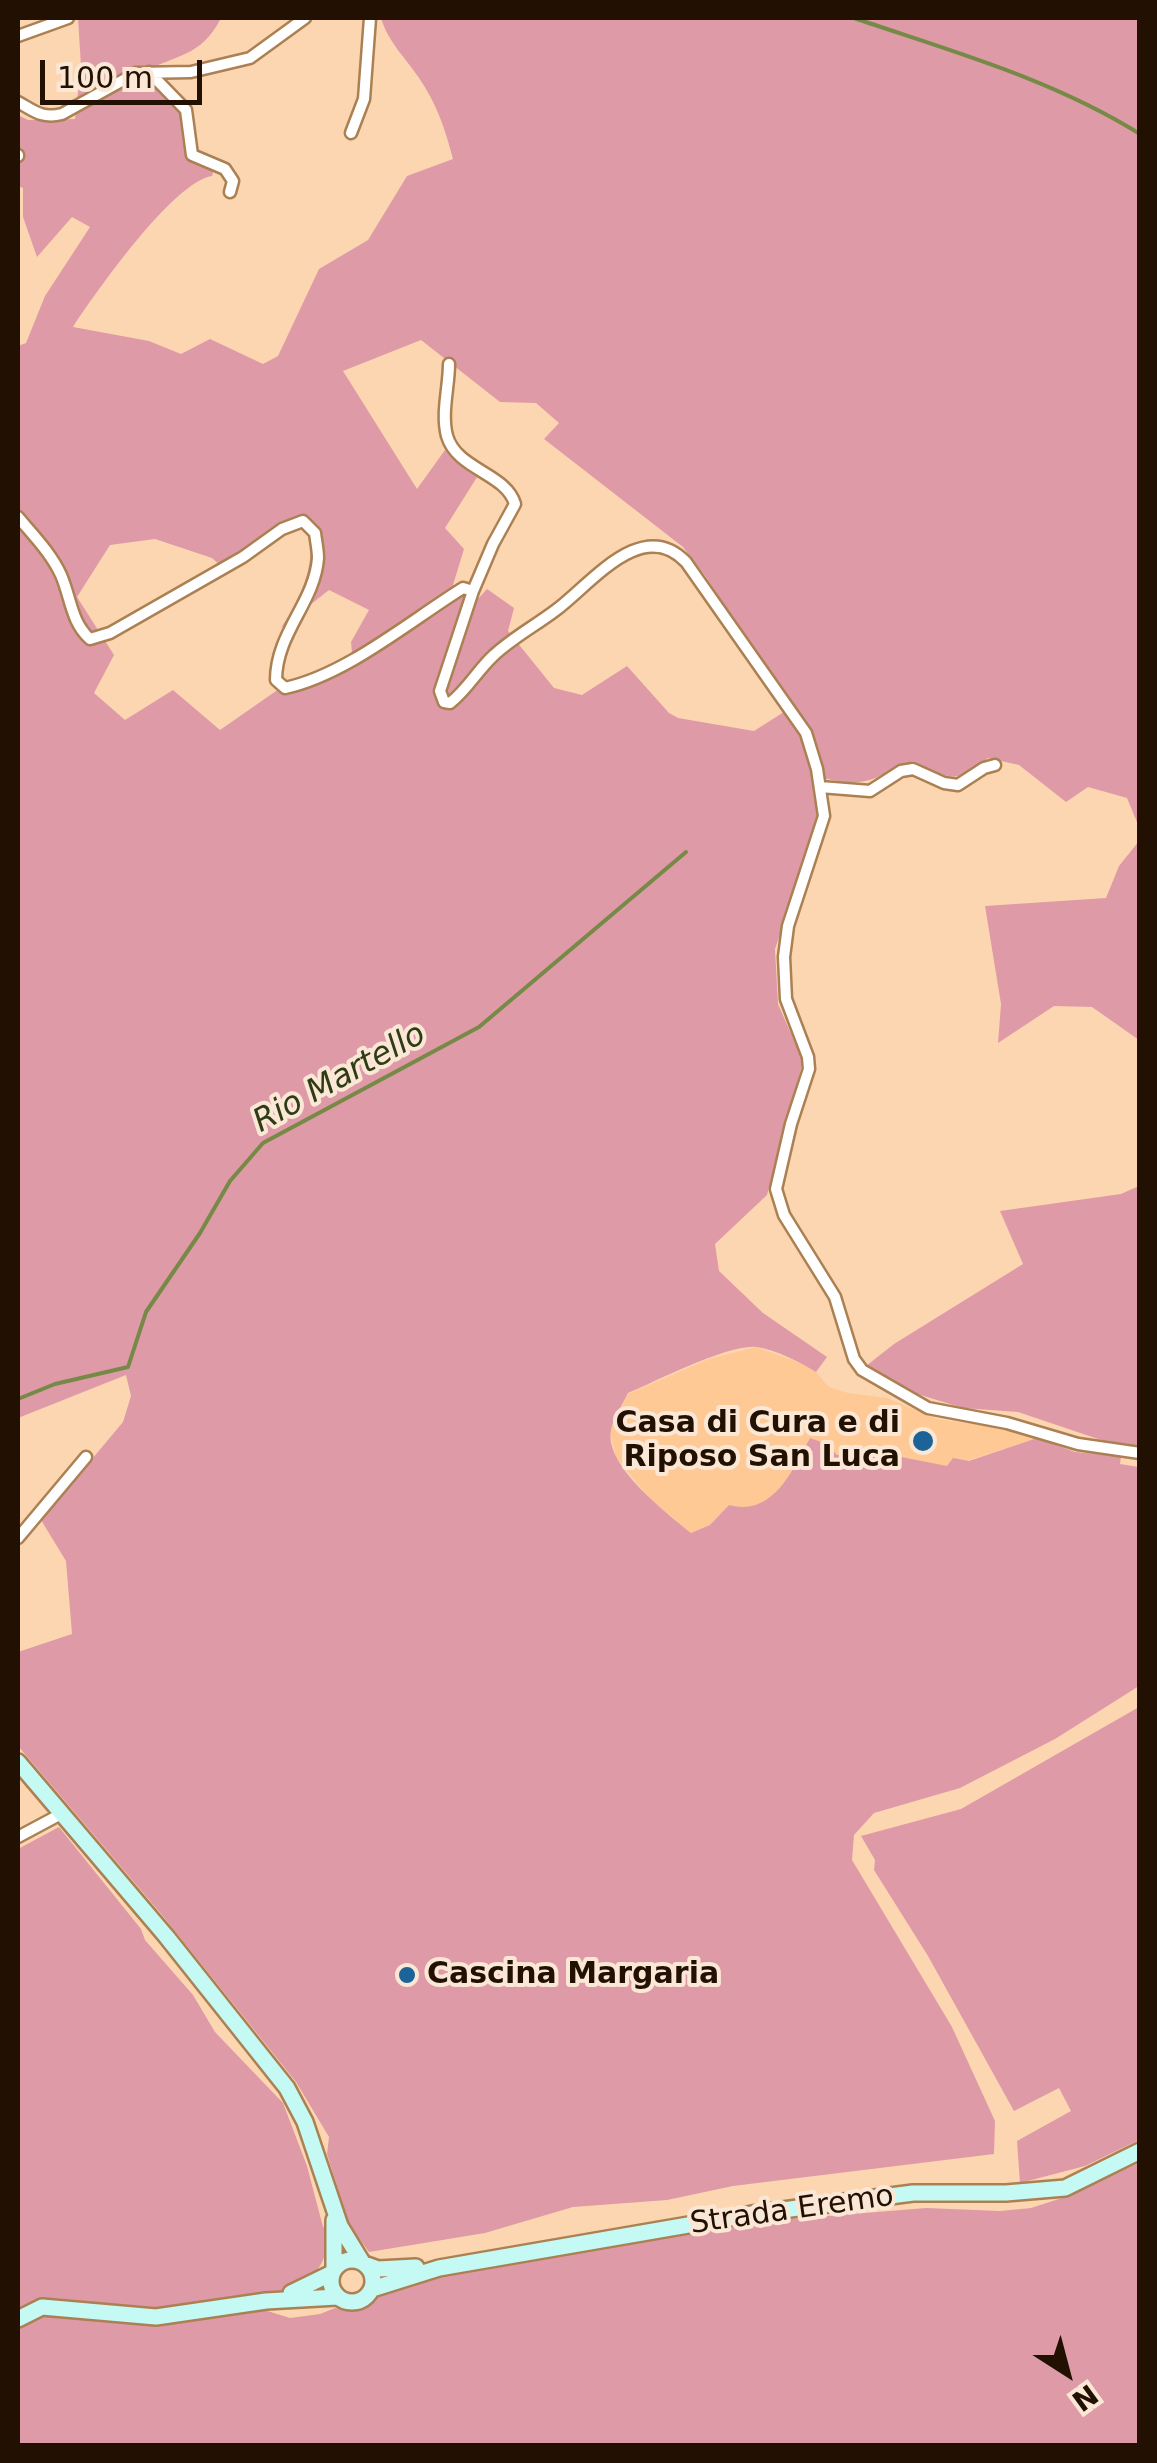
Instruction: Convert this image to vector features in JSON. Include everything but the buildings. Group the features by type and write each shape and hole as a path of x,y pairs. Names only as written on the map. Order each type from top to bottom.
{"main road":[{"path":"18,1762 166,1936 287,2088 305,2122 334,2212 373,2276 372,2289 356,2302 337,2296 266,2301 156,2317 42,2307 18,2319"},
{"name":"Strada Eremo","path":"372,2289 439,2268 752,2214 913,2193 1006,2193 1065,2188 1140,2151"},
{"path":"334,2212 330,2284 337,2296"},
{"path":"266,2301 302,2290 344,2261 364,2263"},
{"name":"Strada Eremo","path":"364,2263 378,2269 439,2268"}],"street":[{"path":"18,36 68,18"},
{"path":"18,102 49,118 79,106 136,73 191,72 250,58 305,18"},
{"path":"351,133 364,99 370,18"},
{"path":"148,71 186,110 192,155 225,170 233,181 230,192"},
{"path":"448,364 444,418 448,441 460,457 504,488 515,504 473,591 441,686 440,697 444,702 458,698 492,657 556,610 612,561 638,549 658,546 674,549 686,562 806,733 820,787 823,820 785,943 786,999 810,1063 778,1176 777,1197 835,1297 854,1359 862,1370 928,1408 1008,1423 1068,1442 1140,1454"},
{"path":"18,517 60,574 78,628 90,640 110,633 244,557 282,529 303,521 316,533 318,559 309,589 276,658 276,680 285,688 352,658 463,588 473,591"},
{"path":"820,787 870,791 901,771 912,769 958,785 995,765"},
{"path":"18,1538 86,1457"},
{"path":"18,1836 62,1814"}],"shaded area":[{"path":"78,18 221,18 196,48 140,74 150,77 181,111 189,157 214,169 212,176 177,197 157,217 73,327 149,341 181,354 210,339 263,364 278,356 319,269 368,240 407,176 453,159 431,97 392,42 381,18 1139,18 1139,827 1127,798 1088,787 1066,802 1019,765 988,758 960,776 944,775 913,761 862,782 823,778 820,818 775,949 778,1004 803,1061 767,1195 715,1244 719,1271 763,1313 827,1357 816,1372 757,1347 711,1357 628,1393 611,1430 611,1444 627,1473 691,1533 710,1525 729,1505 744,1507 769,1498 788,1477 810,1438 827,1444 837,1455 881,1453 947,1466 953,1458 969,1461 1037,1438 1075,1452 1121,1456 1120,1464 1139,1467 1139,1686 1055,1739 960,1788 874,1813 854,1835 852,1860 952,2027 995,2121 994,2154 733,2186 667,2200 573,2207 485,2233 369,2252 349,2225 327,2154 329,2137 296,2082 162,1915 18,1746 18,1652 72,1634 66,1561 41,1520 123,1422 131,1396 126,1375 18,1418 18,346 26,343 45,296 90,227 72,217 37,257 23,217 23,188 18,186 18,115 28,120 75,119 81,66","holes":["421,340 500,402 536,403 559,423 544,439 683,547 795,705 754,731 678,718 627,666 582,695 554,688 508,631 514,608 487,589 474,603 453,585 464,549 445,528 479,474 445,450 417,489 343,371","300,527 311,538 307,574 281,628 329,590 369,610 351,642 353,665 306,689 276,691 220,730 173,690 125,720 94,693 114,655 77,597 110,545 155,539 212,558 229,573"]},
{"path":"1139,841 1139,1040 1092,1007 1054,1006 998,1043 1001,1004 985,906 1106,898 1119,866"},
{"path":"1139,1186 1139,1449 1122,1447 1018,1412 963,1408 914,1393 866,1366 894,1344 1023,1264 1000,1211 1121,1194"},
{"name":"Casa di Cura e di Riposo San Luca","path":"756,1347 803,1364 829,1387 887,1398 937,1419 1037,1438 947,1467 881,1453 837,1455 827,1444 810,1438 789,1477 765,1504 743,1509 729,1505 710,1525 691,1533 649,1498 616,1457 610,1431 628,1394 709,1359"},
{"path":"1139,1707 1139,2140 1085,2166 1020,2183 1017,2141 1071,2111 1059,2088 1014,2111 928,1956 874,1870 875,1860 861,1836 961,1809"},
{"path":"59,1827 141,1929 145,1940 193,1995 215,2032 283,2103 307,2166 323,2227 329,2230 327,2249 322,2263 304,2282 245,2299 258,2308 290,2318 335,2308 359,2311 393,2286 428,2277 742,2223 926,2208 1031,2208 1139,2163 1139,2445 18,2446 18,1849"}],"waterway":[{"path":"854,18 1036,82 1140,134"},
{"name":"Rio Martello","path":"18,1399 55,1384 128,1367 146,1312 230,1181 263,1143 479,1027 686,852"}],"place":[{"name":"Casa di Cura e di Riposo San Luca","path":"923,1441"},
{"name":"Cascina Margaria","path":"407,1975"}]}
